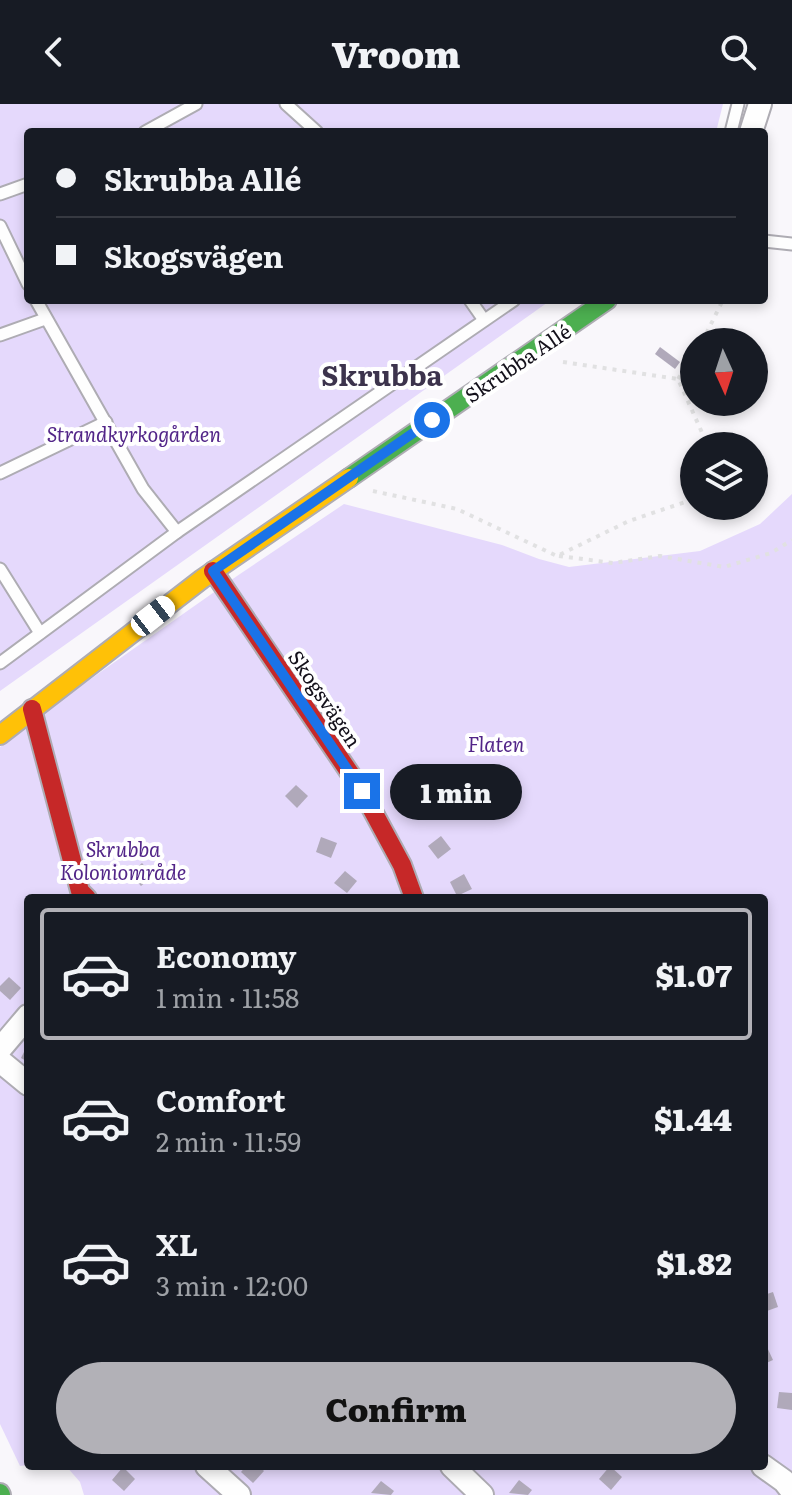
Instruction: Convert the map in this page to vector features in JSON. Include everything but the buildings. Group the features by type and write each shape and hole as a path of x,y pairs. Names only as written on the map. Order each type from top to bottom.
{"street":[{"path":"752,128 760,104"},
{"name":"Skrubba Allé","path":"0,735 213,571 601,304"},
{"name":"Skogsvägen","path":"213,571 362,791 402,865 413,894"},
{"path":"32,709 83,894"},
{"path":"0,1049 24,1021"},
{"path":"0,1061 24,1081"},
{"path":"211,1470 239,1495"},
{"path":"456,1470 482,1495"},
{"path":"768,1470 792,1491"}],"lane":[{"path":"152,128 196,104"},
{"path":"286,104 313,128"},
{"path":"732,128 738,104"},
{"path":"0,194 24,185"},
{"path":"0,226 24,276"},
{"path":"768,241 792,244"},
{"path":"38,304 143,489 177,532"},
{"path":"473,304 484,320"},
{"path":"0,663 177,532 508,304"},
{"path":"0,335 45,319"},
{"path":"0,473 106,422"},
{"path":"0,569 40,633"}],"path":[{"path":"709,328 721,304"},
{"path":"525,356 678,379"},
{"path":"678,379 702,432"},
{"path":"340,484 457,509 557,556 613,563 660,556 724,567 771,553 792,540"},
{"path":"557,556 629,521 680,504"}],"green space":[{"name":"Strandkyrkogården","path":"0,104 723,104 717,128 24,128 24,304 545,304 0,691"},
{"name":"Flaten","path":"792,494 792,1495 84,1495 80,1482 70,1470 768,1470 768,894 24,894 24,1466 20,1466 0,1424 0,747 38,716 344,504 502,545 569,567 700,551 768,520"}],"traffic: fast":[{"path":"349,478 601,304"}],"traffic: slow":[{"path":"0,735 202,579 349,478"}],"traffic: jam":[{"path":"213,571 362,791 402,865 413,894"},
{"path":"32,709 83,894"}],"district":[{"name":"Skrubba","path":"382,374"}],"route":[{"path":"362,791 213,571 432,420"}],"park label":[{"name":"Skrubba Koloniområde","path":"123,860"}]}
